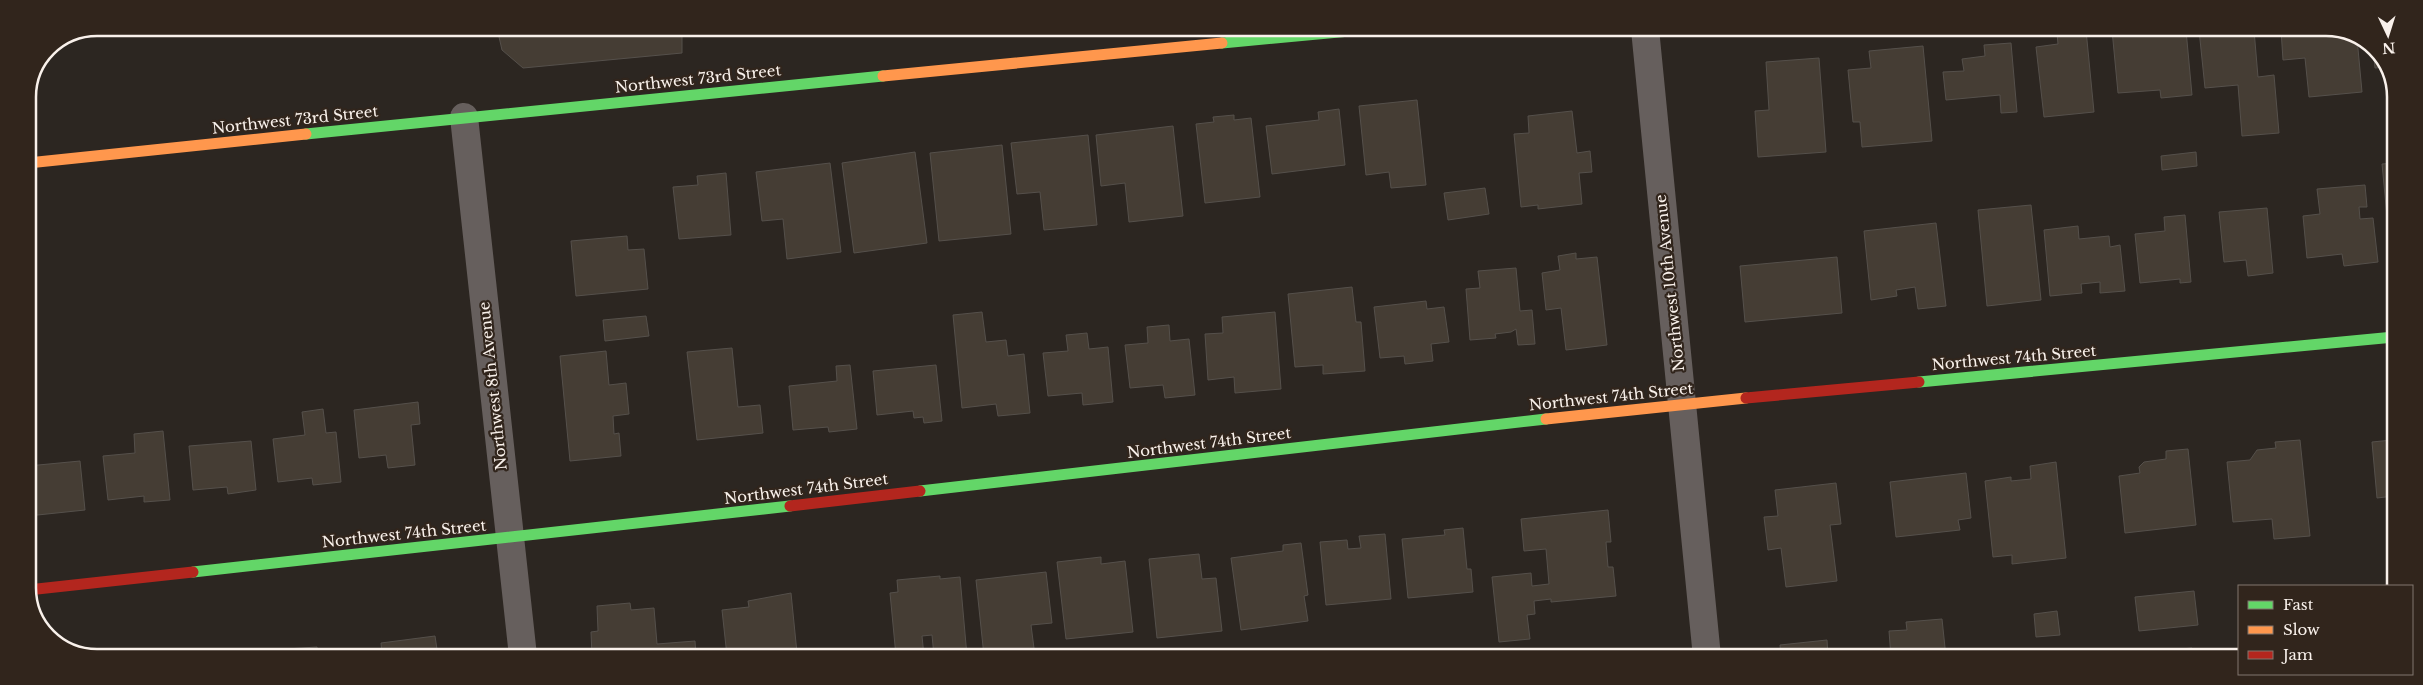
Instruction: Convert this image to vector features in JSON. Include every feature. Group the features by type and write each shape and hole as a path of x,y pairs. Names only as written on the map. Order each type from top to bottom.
{"street":[{"name":"Northwest 73rd Street","path":"36,163 464,117 1299,36"},
{"name":"Northwest 10th Avenue","path":"1646,36 1706,649"},
{"name":"Northwest 8th Avenue","path":"464,117 522,649"},
{"name":"Northwest 74th Street","path":"36,589 510,538 1682,404 2387,338"}],"building":[{"path":"499,36 682,36 682,53 523,68 502,50"},
{"path":"2057,36 2087,36 2094,112 2044,117 2036,47 2058,44"},
{"path":"2113,36 2187,36 2192,95 2161,98 2160,90 2118,93"},
{"path":"2200,36 2255,36 2258,77 2274,75 2279,133 2242,136 2238,85 2205,88"},
{"path":"2281,36 2326,36 2349,41 2358,46 2362,92 2309,97 2305,58 2283,60"},
{"path":"2011,43 2017,112 2001,113 2000,95 1946,100 1943,72 1964,71 1962,59 1985,56 1984,45"},
{"path":"1923,46 1932,141 1862,147 1860,122 1853,122 1848,70 1871,68 1869,51"},
{"path":"1819,58 1826,152 1758,157 1755,111 1769,110 1766,62"},
{"path":"2374,60 2379,67 2375,68"},
{"path":"1417,100 1426,185 1391,188 1389,172 1366,175 1359,106"},
{"path":"1339,109 1345,165 1272,174 1266,126 1319,120 1318,112"},
{"path":"1572,111 1577,153 1590,151 1592,172 1579,173 1582,204 1538,209 1538,205 1521,207 1514,134 1529,133 1528,116"},
{"path":"1234,115 1234,120 1251,118 1260,197 1205,203 1196,124 1214,122 1213,117"},
{"path":"1173,126 1183,216 1129,222 1125,183 1101,186 1096,135"},
{"path":"1088,135 1097,225 1044,230 1040,192 1017,194 1011,143"},
{"path":"1002,145 1011,234 939,241 930,153"},
{"path":"915,152 927,243 854,253 842,163"},
{"path":"2196,152 2197,166 2162,170 2161,156"},
{"path":"830,163 841,252 787,259 783,219 762,221 756,172"},
{"path":"2382,164 2387,164 2387,216"},
{"path":"726,173 731,235 679,239 673,187 698,185 697,176"},
{"path":"2365,185 2367,207 2359,207 2360,219 2373,218 2378,262 2344,266 2342,254 2307,258 2303,216 2320,214 2317,189"},
{"path":"1485,188 1489,214 1448,220 1444,193"},
{"path":"2031,205 2041,300 1987,306 1978,210"},
{"path":"2267,208 2273,273 2248,276 2246,260 2224,262 2219,212"},
{"path":"2185,215 2191,282 2180,283 2180,279 2140,283 2135,234 2165,231 2164,217"},
{"path":"1936,223 1946,306 1918,309 1915,287 1896,290 1897,296 1871,300 1864,231"},
{"path":"2078,226 2079,239 2109,236 2110,247 2120,245 2125,291 2100,293 2100,282 2081,284 2082,293 2050,296 2044,230"},
{"path":"627,236 628,250 644,249 648,289 576,296 571,241"},
{"path":"1576,253 1576,259 1597,257 1607,345 1566,350 1561,308 1546,310 1542,273 1560,270 1558,256"},
{"path":"1837,257 1842,313 1745,322 1740,266"},
{"path":"1516,268 1520,311 1532,310 1535,344 1518,345 1516,329 1511,332 1495,334 1496,338 1470,340 1466,289 1480,288 1478,271"},
{"path":"1352,287 1356,322 1361,322 1365,371 1323,374 1323,365 1295,367 1288,294"},
{"path":"1426,301 1427,309 1444,307 1449,342 1431,344 1433,361 1405,364 1404,356 1380,358 1374,307"},
{"path":"982,312 986,342 1006,340 1008,356 1024,354 1030,413 998,416 996,404 962,408 953,315"},
{"path":"1275,312 1281,389 1235,393 1234,377 1208,380 1205,334 1223,333 1222,317"},
{"path":"646,316 649,336 605,341 603,320"},
{"path":"1169,325 1170,341 1189,339 1195,395 1165,398 1163,385 1130,388 1125,345 1148,343 1147,327"},
{"path":"1087,333 1089,349 1108,347 1113,402 1083,405 1082,393 1048,396 1043,353 1068,351 1066,335"},
{"path":"732,348 738,407 760,405 763,433 697,440 687,352"},
{"path":"606,351 609,385 626,383 629,414 613,416 614,434 619,433 621,456 570,461 560,356"},
{"path":"850,365 857,429 829,432 828,427 793,430 789,386 837,381 836,366"},
{"path":"936,365 942,421 924,423 923,417 914,418 913,411 877,415 873,371"},
{"path":"418,402 420,424 411,425 415,465 388,468 386,455 359,458 354,410"},
{"path":"323,409 326,433 336,432 341,482 313,485 312,478 278,482 273,439 305,435 302,412"},
{"path":"163,431 170,500 144,502 144,496 108,500 103,456 135,453 134,434"},
{"path":"2300,440 2310,536 2274,539 2272,519 2233,522 2227,462 2250,460 2257,450 2276,448 2275,442"},
{"path":"2387,440 2387,497 2377,498 2372,442"},
{"path":"251,441 256,490 228,494 227,487 193,490 189,446"},
{"path":"2188,449 2196,525 2125,533 2119,476 2140,473 2139,467 2144,462 2166,459 2166,451"},
{"path":"80,461 85,510 36,515 36,465"},
{"path":"2056,462 2066,558 2012,564 2012,555 1993,557 1985,481 2011,477 2011,481 2031,479 2030,466"},
{"path":"1966,473 1971,518 1958,520 1960,530 1896,537 1890,482"},
{"path":"1836,483 1841,524 1830,525 1837,581 1786,587 1781,548 1768,550 1764,517 1778,516 1775,490"},
{"path":"1608,510 1611,542 1606,542 1608,567 1613,567 1616,596 1551,602 1551,599 1534,601 1535,614 1527,615 1530,639 1499,642 1492,577 1531,573 1532,586 1549,584 1546,549 1524,551 1521,519"},
{"path":"1463,528 1467,569 1471,569 1473,592 1408,598 1402,539 1445,535 1444,530"},
{"path":"1385,534 1391,599 1326,605 1320,542 1347,540 1348,549 1361,548 1359,536"},
{"path":"1301,543 1308,595 1304,596 1308,621 1241,630 1231,558 1283,551 1283,545"},
{"path":"1199,554 1202,579 1216,578 1222,631 1157,638 1149,559"},
{"path":"1101,557 1101,564 1125,561 1133,632 1066,639 1057,562"},
{"path":"1046,572 1052,623 1031,625 1034,649 983,649 976,580"},
{"path":"940,576 940,579 960,577 966,649 933,649 932,635 922,636 923,649 895,649 890,593 898,592 897,580"},
{"path":"2194,591 2198,625 2139,631 2135,597"},
{"path":"791,593 797,649 726,649 722,610 749,607 748,601"},
{"path":"630,603 631,610 654,608 657,644 695,641 696,649 592,649 591,632 598,631 597,606"},
{"path":"2057,611 2060,635 2036,637 2034,614"},
{"path":"1942,619 1945,649 1890,649 1889,631 1907,630 1906,622"},
{"path":"435,636 437,649 382,649 381,643"},
{"path":"1827,640 1828,649 1780,649 1780,645"},
{"path":"317,647 317,649 286,649"}],"traffic: fast":[{"path":"1222,43 1296,36"},
{"path":"306,134 883,76"},
{"path":"1919,382 2387,338"},
{"path":"920,491 1546,419"},
{"path":"193,572 790,506"}],"traffic: slow":[{"path":"883,76 1222,43"},
{"path":"36,162 306,134"},
{"path":"1546,419 1746,398"}],"traffic: jam":[{"path":"1746,398 1919,382"},
{"path":"790,506 920,491"},
{"path":"36,589 193,572"}]}
